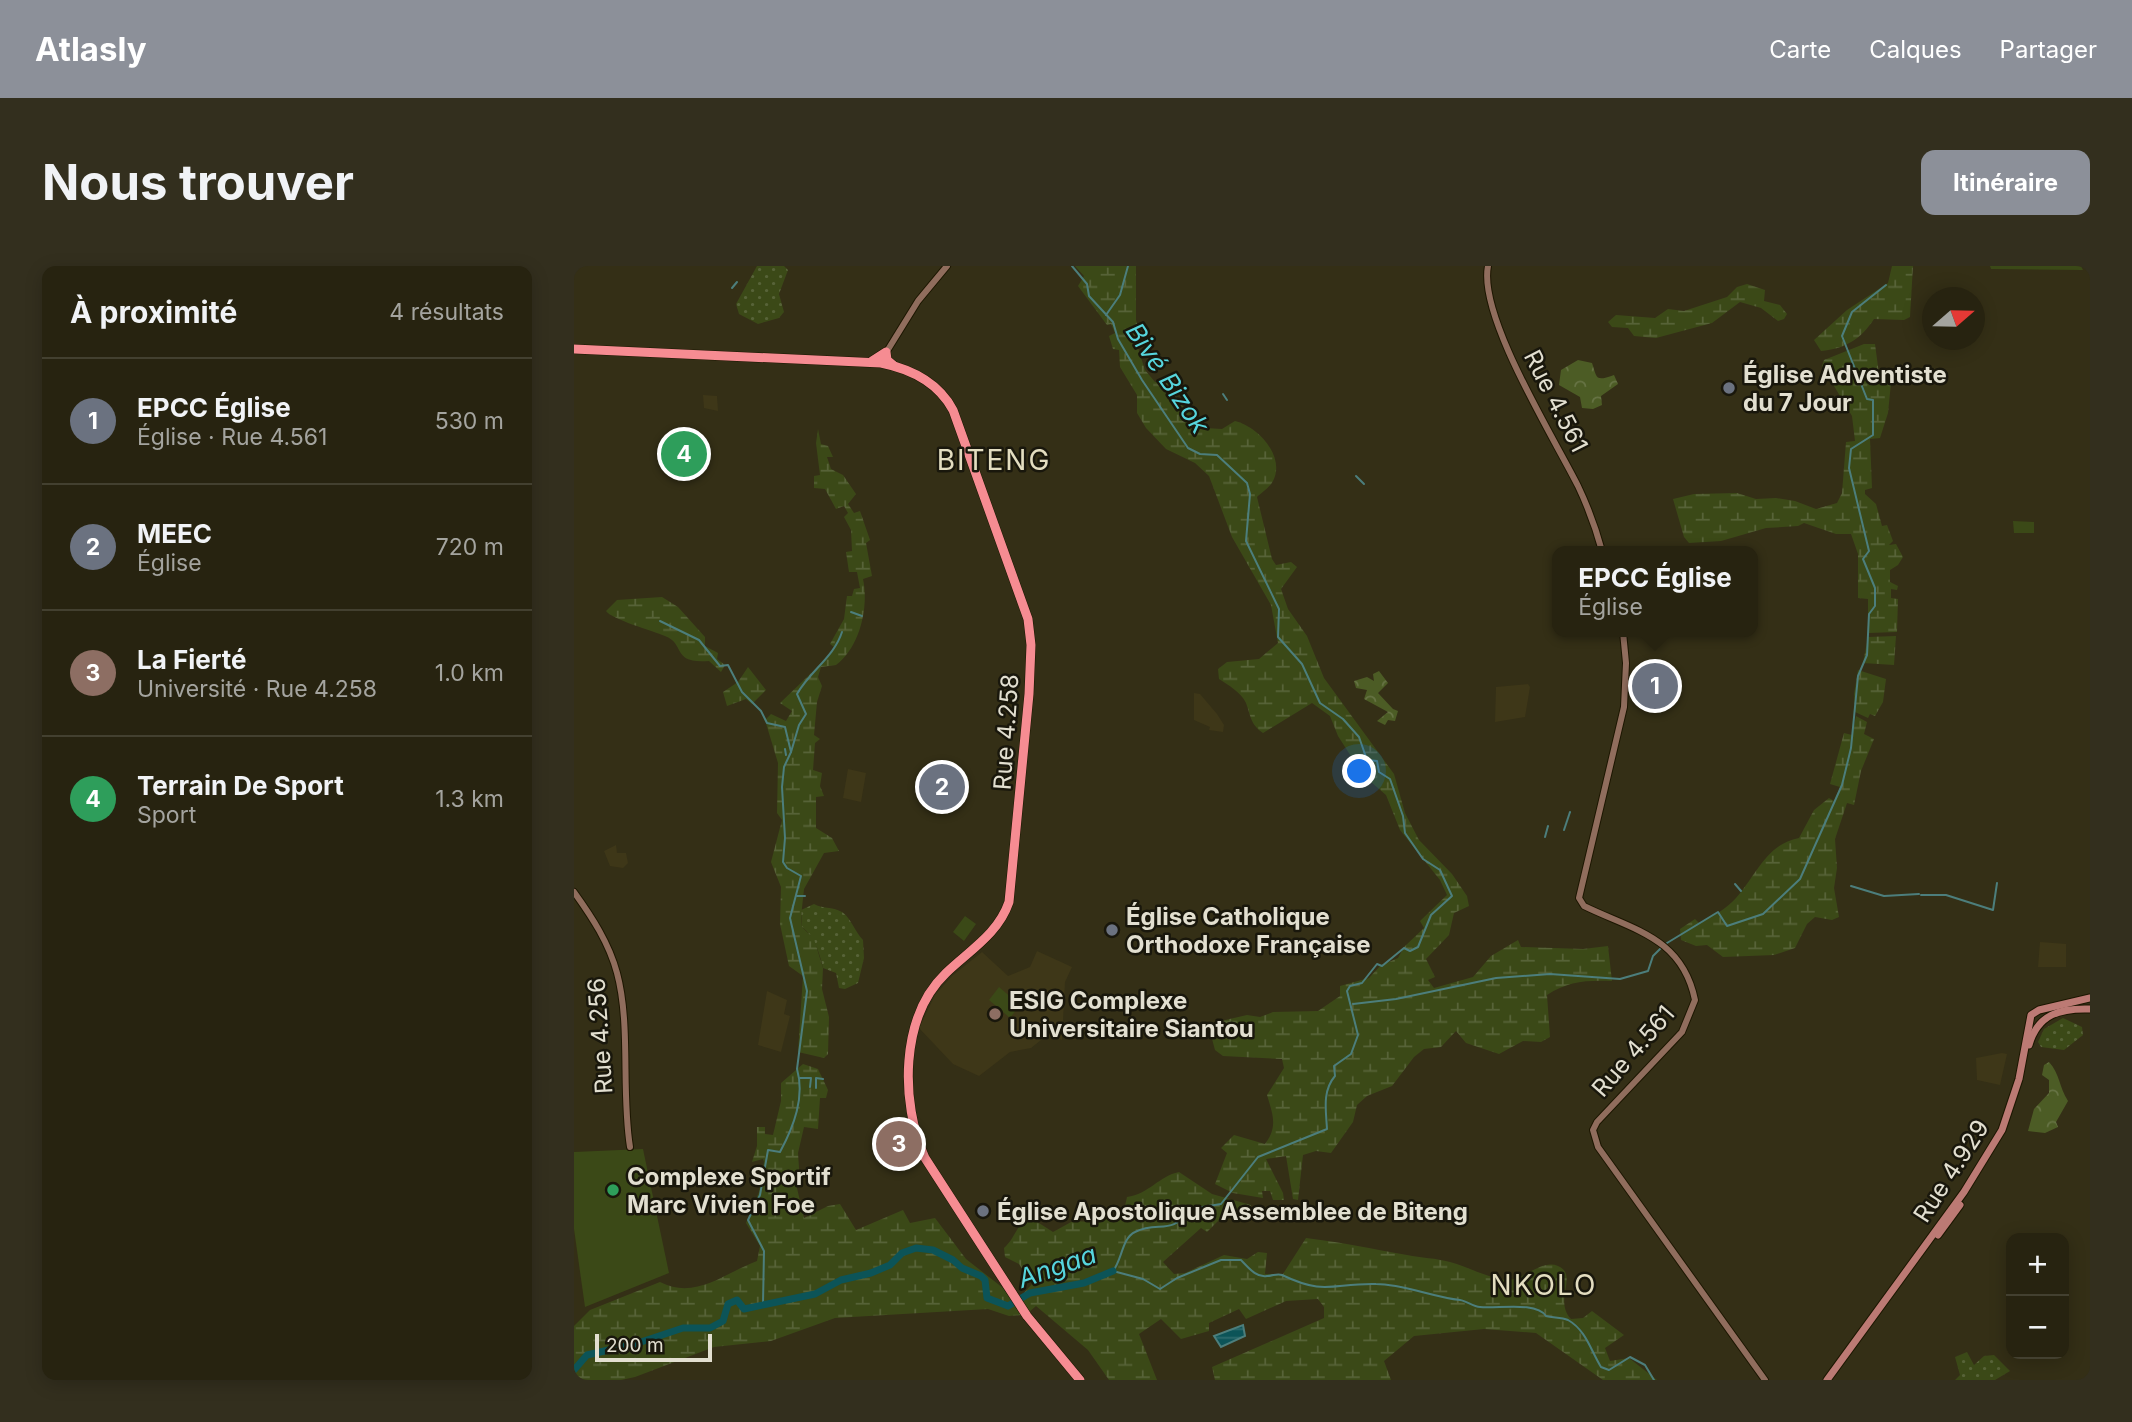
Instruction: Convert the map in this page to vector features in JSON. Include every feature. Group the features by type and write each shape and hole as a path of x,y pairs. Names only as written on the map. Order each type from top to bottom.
{"highway":[{"name":"Rue 4.258","path":"574,349 881,363 895,366 933,385 953,410 1024,606 1031,645 1025,750 1009,902 998,925 937,983 920,1009 911,1053 913,1125 925,1158 1011,1292 1044,1338 1080,1380"},
{"path":"866,364 886,352 887,361 895,366"}],"main road":[{"path":"881,363 918,301 947,266"},
{"name":"Rue 4.561","path":"1489,266 1487,288 1501,331 1579,488 1600,546"},
{"name":"Rue 4.561","path":"1623,637 1626,663 1624,708 1579,898 1584,906 1662,942 1680,965 1695,1000 1682,1032 1597,1122 1594,1135 1598,1147 1639,1207 1765,1380"},
{"name":"Rue 4.256","path":"574,892 602,935 617,973 624,1024 624,1109 630,1147"},
{"path":"2029,1019 2039,1010 2090,998"},
{"path":"2029,1019 2041,1022 2057,1011 2090,1009"},
{"path":"2039,1010 2044,1014 2041,1022"},
{"name":"Rue 4.929","path":"1829,1380 1964,1192 1995,1142 2017,1088 2029,1019"},
{"name":"Rue 4.929","path":"1829,1380 1953,1216 1999,1144 2017,1104 2029,1044 2041,1022"}],"shaded area":[{"path":"703,395 717,396 718,411 704,408"},
{"path":"1528,684 1530,687 1525,717 1495,722 1496,687"},
{"path":"1194,693 1200,694 1217,714 1224,725 1223,732 1209,730 1210,727 1194,720"},
{"path":"848,769 866,773 861,802 843,798"},
{"path":"616,845 617,853 626,853 628,863 623,868 610,866 604,851"},
{"path":"2040,942 2066,944 2066,967 2038,967"},
{"name":"ESIG Complexe Universitaire Siantou","path":"1037,951 1072,967 1065,982 1062,1040 1046,1036 1031,1048 1010,1052 979,1076 953,1064 919,1028 935,995 952,976 982,952 1008,976 1030,967"},
{"path":"767,991 787,1000 784,1014 790,1016 781,1052 758,1045"},
{"path":"2007,1054 2000,1085 1977,1080 1976,1058"}],"green space":[{"path":"757,266 784,266 788,270 779,294 784,312 779,318 758,324 739,314 736,304"},
{"path":"1075,266 1136,266 1136,320 1141,336 1137,345 1145,370 1155,382 1167,381 1180,403 1205,428 1222,429 1235,421 1252,429 1272,452 1276,462 1273,481 1257,497 1272,559 1276,565 1291,562 1297,567 1281,589 1288,609 1307,636 1324,678 1394,774 1405,813 1419,840 1452,874 1467,896 1469,906 1454,913 1449,935 1426,959 1435,977 1428,980 1434,988 1473,977 1491,956 1518,940 1521,947 1583,949 1608,946 1612,981 1578,982 1547,995 1550,1037 1541,1042 1523,1041 1499,1054 1466,1043 1456,1031 1441,1047 1424,1049 1414,1057 1392,1086 1367,1096 1357,1105 1353,1122 1331,1153 1316,1151 1303,1155 1298,1200 1293,1199 1286,1156 1266,1159 1284,1200 1273,1200 1270,1191 1262,1191 1263,1198 1233,1193 1215,1184 1227,1153 1221,1148 1234,1135 1265,1144 1269,1138 1273,1121 1267,1095 1284,1068 1282,1059 1223,1056 1215,1050 1208,1024 1247,1015 1260,1017 1273,1012 1318,1011 1340,996 1340,986 1369,978 1380,966 1398,958 1404,947 1424,928 1420,921 1447,895 1440,880 1400,830 1386,795 1363,775 1338,736 1330,716 1312,703 1263,733 1253,723 1241,695 1219,679 1218,669 1227,662 1259,659 1278,643 1271,605 1232,537 1209,476 1195,463 1166,449 1146,428 1137,413 1137,395 1120,367 1119,350 1113,349 1109,336 1115,333 1111,324 1107,325 1078,286 1084,276"},
{"path":"1892,266 1913,266 1910,317 1904,320 1874,319 1852,342 1821,351 1814,340 1847,310 1888,283"},
{"path":"1990,266 2081,266 2083,270 1991,269"},
{"path":"1747,284 1765,290 1764,301 1780,305 1787,314 1784,319 1778,321 1761,308 1740,302 1712,323 1656,338 1634,336 1628,328 1612,327 1608,322 1616,315 1655,318 1668,309 1684,311 1727,297 1737,287"},
{"path":"1864,344 1875,344 1879,374 1889,378 1891,383 1888,413 1880,438 1870,439 1872,488 1865,490 1865,494 1876,504 1882,526 1887,525 1893,541 1889,545 1896,544 1903,557 1898,565 1890,570 1890,582 1898,586 1897,590 1891,589 1891,598 1898,599 1897,632 1868,633 1868,599 1858,598 1858,554 1851,534 1836,534 1804,523 1798,526 1766,528 1721,541 1689,543 1684,537 1673,499 1694,494 1737,493 1756,499 1795,501 1816,509 1837,503 1842,493 1846,442 1855,441 1852,416 1822,366 1824,360"},
{"path":"1578,360 1592,363 1596,375 1600,378 1614,375 1618,384 1601,396 1602,405 1593,409 1582,408 1580,397 1559,385 1561,370"},
{"path":"818,429 821,444 828,446 833,457 827,457 831,469 843,475 856,494 848,504 854,513 860,511 870,540 866,543 872,576 863,579 865,602 857,637 836,665 821,667 818,677 822,686 817,702 814,735 820,739 815,743 813,770 822,773 820,786 824,796 816,797 816,828 832,838 839,851 824,853 804,889 801,917 802,927 814,939 823,968 822,989 829,1017 828,1054 824,1058 798,1052 803,976 789,966 780,924 781,887 771,862 782,820 777,813 778,763 765,720 771,714 786,721 792,711 780,703 830,655 834,647 830,644 844,619 847,596 852,596 854,589 860,588 857,572 849,572 846,552 852,551 851,530 844,517 848,513 844,506 836,509 825,489 814,488 814,476 820,475 816,443"},
{"path":"701,443 703,460 673,462 672,459 667,459 665,449"},
{"path":"2013,521 2034,522 2034,533 2014,533"},
{"path":"662,597 678,607 705,637 705,646 718,653 717,659 725,665 721,672 709,661 684,657 671,639 606,611 617,600"},
{"path":"1896,636 1894,665 1863,663 1868,637"},
{"path":"748,667 766,690 752,704 746,699 727,706 723,692 738,682"},
{"path":"1858,670 1886,679 1883,702 1875,716 1870,714 1868,718 1855,712 1854,694"},
{"path":"1379,671 1388,683 1378,693 1398,711 1395,721 1388,720 1385,725 1377,721 1388,712 1364,699 1367,690 1356,688 1354,681 1367,677 1374,681 1373,674"},
{"path":"1856,716 1867,722 1864,734 1874,739 1861,771 1854,805 1847,803 1835,839 1837,868 1834,888 1839,917 1832,920 1815,917 1807,924 1795,948 1774,955 1723,957 1707,945 1696,946 1681,940 1680,929 1695,919 1699,923 1704,921 1728,906 1770,854 1788,841 1799,838 1814,810 1829,798 1834,801 1840,787 1830,784 1844,733 1852,735"},
{"path":"814,904 842,912 863,940 864,958 858,983 845,989 839,988 836,973 823,968 813,940 802,927 801,910"},
{"path":"965,916 976,924 964,941 953,932"},
{"path":"999,987 1020,1005 1010,1018 989,1000"},
{"path":"2063,1018 2082,1027 2083,1035 2064,1050 2041,1047 2038,1042 2044,1029"},
{"path":"2049,1062 2068,1101 2056,1122 2058,1127 2045,1133 2028,1131 2034,1109 2049,1093 2049,1080 2042,1075 2044,1065"},
{"path":"803,1064 818,1069 828,1090 826,1098 820,1098 818,1129 804,1127 798,1153 800,1183 796,1184 804,1218 828,1206 840,1204 856,1230 903,1210 910,1223 935,1218 966,1259 1003,1288 1022,1315 1009,1316 988,1309 835,1318 771,1341 714,1347 635,1377 621,1380 574,1380 574,1326 590,1310 660,1282 673,1287 697,1287 757,1261 760,1246 746,1223 759,1192 764,1162 763,1159 752,1162 757,1146 757,1127 765,1127 765,1134 773,1135 781,1101 781,1083"},
{"name":"Complexe Sportif Marc Vivien Foe","path":"643,1149 669,1273 585,1307 574,1229 574,1152"},
{"path":"1179,1172 1212,1194 1251,1205 1247,1216 1227,1212 1207,1232 1201,1228 1163,1262 1174,1274 1185,1273 1224,1255 1247,1259 1258,1252 1267,1253 1265,1274 1283,1274 1306,1238 1445,1261 1507,1280 1545,1265 1558,1266 1566,1275 1564,1304 1571,1319 1583,1318 1592,1311 1624,1335 1605,1348 1610,1361 1629,1358 1657,1380 1603,1380 1536,1333 1484,1329 1414,1336 1384,1361 1391,1380 1215,1380 1212,1367 1324,1318 1324,1307 1318,1299 1286,1301 1246,1319 1239,1309 1209,1323 1209,1331 1181,1339 1161,1319 1139,1334 1157,1380 1109,1380 1088,1350 1036,1306 1029,1312 1020,1297 1032,1284 1019,1264 1005,1257 1004,1248 1028,1216 1053,1232 1073,1221 1094,1222 1123,1215 1127,1197"},
{"path":"1967,1352 1974,1365 1984,1356 1994,1355 2010,1371 1995,1380 1955,1380 1960,1375 1955,1357"}],"water":[{"path":"1243,1325 1245,1336 1221,1347 1214,1336"}],"waterway":[{"name":"Angaa","path":"1072,266 1087,284 1089,296 1113,322 1118,339 1142,380 1188,448 1200,454 1217,455 1247,483 1250,494 1246,541 1279,609 1278,637 1302,664 1320,703 1343,719 1359,737 1367,760 1377,761 1379,772 1390,779 1403,816 1405,833 1423,859 1440,870 1452,896 1431,915 1418,947 1410,951 1404,948 1382,966 1377,964 1362,983 1350,986 1347,991 1358,1035 1351,1054 1334,1066 1335,1076 1326,1095 1327,1129 1258,1157 1221,1204 1190,1209 1177,1223 1135,1232 1127,1239 1113,1271 1143,1279 1160,1289 1177,1278 1221,1260 1241,1260 1259,1275 1280,1274 1319,1287 1386,1285 1463,1301 1477,1307 1525,1307 1574,1324 1584,1335 1601,1367 1609,1370 1630,1357 1645,1365 1654,1380"},
{"name":"Bivé Bizok","path":"1106,315 1120,295 1128,266"},
{"path":"732,288 737,282"},
{"path":"1667,943 1718,912 1727,926 1763,914 1800,879 1842,785 1851,748 1858,676 1867,655 1869,614 1875,606 1875,588 1863,559 1869,551 1849,468 1851,449 1873,435 1873,400 1867,399 1842,336 1852,312 1886,285"},
{"path":"1223,394 1227,400"},
{"path":"1356,476 1364,484"},
{"path":"851,612 862,616"},
{"path":"660,621 699,640 720,666 728,665 742,692 761,711 767,723 785,727 791,752 784,767 782,787 785,838 783,862 787,868 801,876 790,918 807,991 797,1069 800,1090 797,1111 780,1152 768,1150 760,1195 748,1220 764,1251 763,1303"},
{"path":"791,752 799,725 806,714 797,694 828,657 842,632"},
{"path":"785,749 786,755"},
{"path":"1564,830 1570,812"},
{"path":"1545,837 1548,826"},
{"path":"1921,895 1946,895 1993,910 1997,883"},
{"path":"1735,884 1741,891"},
{"path":"1851,886 1884,896 1919,894"},
{"path":"797,896 805,896"},
{"path":"1353,1004 1396,999 1496,978 1550,974 1620,979 1648,971 1653,956 1661,948"},
{"path":"800,1078 811,1078 810,1087"},
{"path":"816,1088 816,1078 823,1079"},
{"name":"Angaa","path":"574,1370 587,1355 635,1344 683,1328 710,1328 723,1321 728,1304 737,1300 744,1309 815,1294 841,1280 890,1265 902,1253 916,1248 933,1250 981,1276 985,1280 987,1298 1008,1306 1030,1293 1084,1283 1113,1271"}],"place":[{"name":"Église Adventiste du 7 Jour","path":"1729,388"},
{"name":"Terrain De Sport","path":"684,454"},
{"name":"EPCC Église","path":"1655,686"},
{"name":"MEEC","path":"942,787"},
{"name":"Église Catholique Orthodoxe Française","path":"1112,930"},
{"name":"ESIG Complexe Universitaire Siantou","path":"995,1014"},
{"name":"La Fierté","path":"899,1144"},
{"name":"Complexe Sportif Marc Vivien Foe","path":"613,1190"},
{"name":"Église Apostolique Assemblee de Biteng","path":"983,1211"}],"district":[{"name":"BITENG","path":"994,460"},
{"name":"NKOLO","path":"1544,1285"}]}
